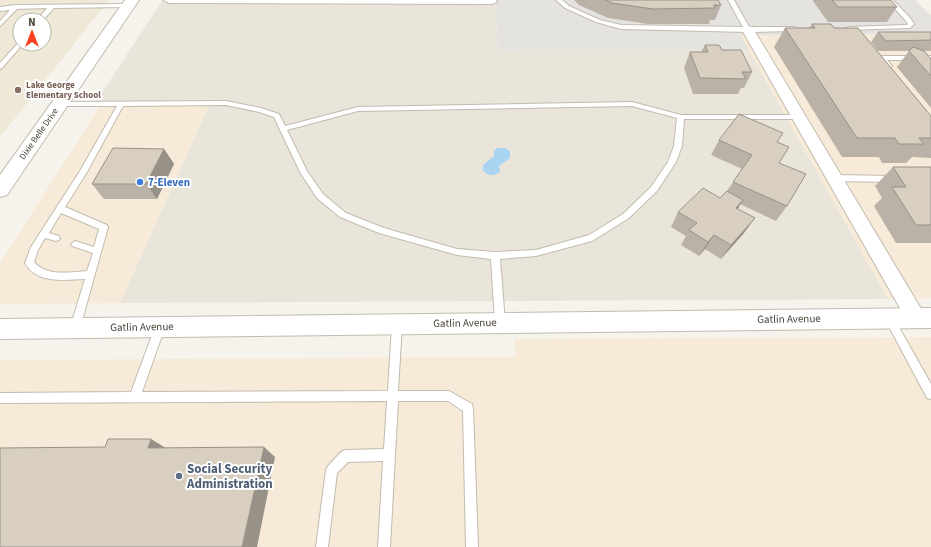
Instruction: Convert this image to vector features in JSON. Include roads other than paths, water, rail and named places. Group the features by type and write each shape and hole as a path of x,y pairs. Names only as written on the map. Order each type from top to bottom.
{"street":[{"path":"169,0 491,1"},
{"name":"Dixie Belle Drive","path":"0,190 130,3"},
{"path":"748,30 835,178 924,318"},
{"name":"Gatlin Avenue","path":"0,329 924,318"}],"lane":[{"path":"559,0 567,7 598,21 621,28 748,30 804,29"},
{"path":"731,0 748,30"},
{"path":"842,29 908,27 911,24 910,20 890,0"},
{"path":"0,9 16,7 52,7 130,3"},
{"path":"0,24 16,7"},
{"path":"47,12 52,7"},
{"path":"0,67 13,52"},
{"path":"892,69 882,58 931,58"},
{"path":"910,58 915,64"},
{"path":"60,104 226,103 261,110 277,116 304,172 320,196 343,215 382,232 457,252 495,256 536,253 592,238 626,216 654,189 672,162 678,146 681,117"},
{"path":"91,274 46,275 33,270 29,263 34,249 83,172 121,104"},
{"path":"283,129 358,109 632,104 681,117 799,117"},
{"path":"835,178 905,179"},
{"path":"60,209 104,227 76,328"},
{"path":"44,234 56,238"},
{"path":"75,244 97,251"},
{"path":"495,256 500,322"},
{"path":"889,318 931,392"},
{"path":"384,547 397,324"},
{"path":"135,396 160,326"},
{"path":"0,398 135,396 449,396 468,408 472,547"},
{"path":"322,547 332,470 345,456 389,455"}],"water":[{"path":"497,148 505,148 510,151 510,158 499,166 500,172 494,175 489,175 483,171 483,165 494,156 494,151"}],"place":[{"name":"Lake George Elementary School","path":"18,90"},
{"name":"7-Eleven","path":"140,182"},
{"name":"Social Security Administration","path":"179,476"}]}
